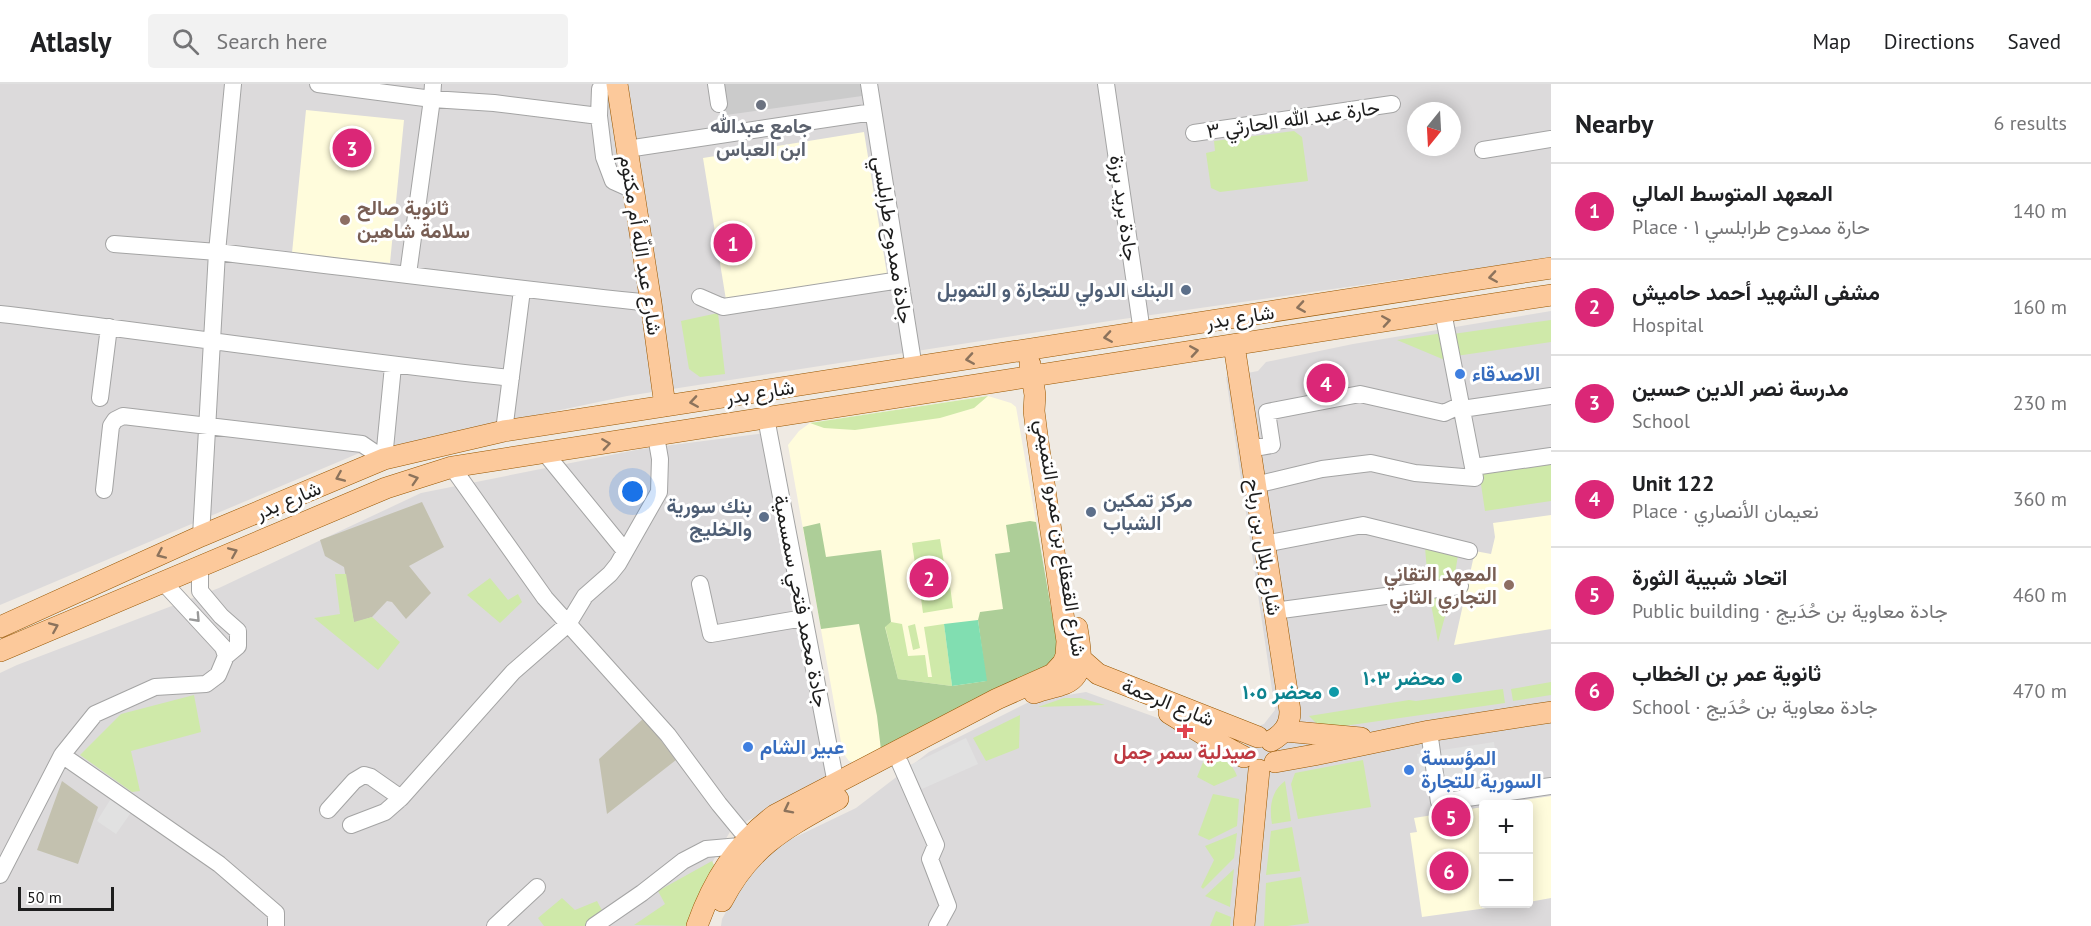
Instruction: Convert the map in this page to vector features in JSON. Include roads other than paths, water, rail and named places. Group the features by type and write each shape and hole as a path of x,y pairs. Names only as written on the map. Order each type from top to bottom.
{"main road":[{"name":"شارع عبد اللّه أم مكتوم","path":"617,84 665,406"},
{"name":"شارع بدر","path":"9,623 201,536 384,459 504,431 1551,268"},
{"name":"شارع بدر","path":"0,651 386,488 452,467 766,418 1034,386 1234,345 1551,295"},
{"name":"شارع بلال بن رباح","path":"1234,345 1290,711 1288,725 1265,749 1244,926"},
{"name":"شارع القعقاع بن عمرو التميمي","path":"1028,350 1034,386 1035,419 1069,667"},
{"path":"9,623 24,640"},
{"name":"شارع القعقاع بن عمرو التميمي","path":"711,926 736,876 760,848 785,829 900,763 1033,693 1069,667"},
{"name":"شارع القعقاع بن عمرو التميمي","path":"697,926 718,879 743,842 775,815 997,699 1069,667"},
{"name":"شارع الرحمة","path":"1069,667 1098,674 1265,749 1314,755 1429,730 1551,712"},
{"name":"شارع الرحمة","path":"1265,749 1378,740"}],"street":[{"path":"201,536 217,252 233,84"},
{"path":"318,84 432,91 494,103 599,116"},
{"path":"604,84 600,89 599,116 604,157 613,181 633,189"},
{"path":"716,84 719,104"},
{"name":"جادة ممدوح طرابلسي","path":"869,84 914,368"},
{"name":"جادة بريد برزة","path":"1106,84 1142,332"},
{"path":"408,274 432,91"},
{"name":"حارة عبد الله الحارثي ٣","path":"1194,134 1392,104"},
{"path":"627,150 873,112"},
{"path":"1483,150 1551,139"},
{"path":"114,244 217,252 522,290 651,303"},
{"path":"700,297 725,306 900,280"},
{"path":"504,431 522,290"},
{"path":"1255,485 1322,469 1371,464 1415,473 1475,478 1443,312"},
{"path":"0,314 393,366 511,378"},
{"path":"99,398 109,327"},
{"path":"104,490 111,426 115,420 123,416 362,444 384,459 393,366"},
{"path":"1249,448 1272,445 1267,412 1360,394 1444,413 1461,407 1551,396"},
{"name":"جادة محمد فتحي سمسمية","path":"766,418 836,784"},
{"path":"351,825 385,812 401,798 513,672 568,624 585,596 610,574 658,492 660,459 656,436"},
{"path":"545,453 625,550"},
{"path":"1473,467 1551,456"},
{"path":"452,467 545,598 668,735 719,804 743,842 706,849 683,861 594,926"},
{"path":"1264,544 1363,525 1469,551"},
{"path":"0,875 62,755 94,714 155,687 206,684 218,675 226,656 238,646 238,631 221,616 200,591 200,566"},
{"path":"162,582 223,647 226,656"},
{"path":"700,584 711,634 804,618"},
{"path":"1274,611 1460,586"},
{"path":"1429,730 1439,802 1551,786"},
{"path":"62,755 219,864 276,912 276,926"},
{"path":"900,763 935,842 936,847 931,854 931,861 948,906 937,926"},
{"path":"328,810 354,781 364,775 371,777 401,798"},
{"path":"495,926 537,887"}],"place":[{"name":"جامع عبدالله ابن العباس","path":"761,105"},
{"name":"مدرسة نصر الدين حسين","path":"352,148"},
{"name":"ثانوية صالح سلامة شاهين","path":"345,220"},
{"name":"المعهد المتوسط المالي","path":"733,243"},
{"name":"البنك الدولي للتجارة و التمويل","path":"1186,290"},
{"name":"الاصدقاء","path":"1460,374"},
{"name":"Unit 122","path":"1326,383"},
{"name":"مركز تمكين الشباب","path":"1091,512"},
{"name":"بنك سورية والخليج","path":"764,517"},
{"name":"مشفى الشهيد أحمد حاميش","path":"929,578"},
{"name":"المعهد التقاني التجاري الثاني","path":"1509,585"},
{"name":"محضر ١٠٣","path":"1457,678"},
{"name":"محضر ١٠٥","path":"1334,692"},
{"name":"صيدلية سمر جمل","path":"1185,730"},
{"name":"عبير الشام","path":"748,747"},
{"name":"المؤسسة السورية للتجارة","path":"1409,770"},
{"name":"اتحاد شبيبة الثورة","path":"1451,817"},
{"name":"ثانوية عمر بن الخطاب","path":"1449,871"}]}
